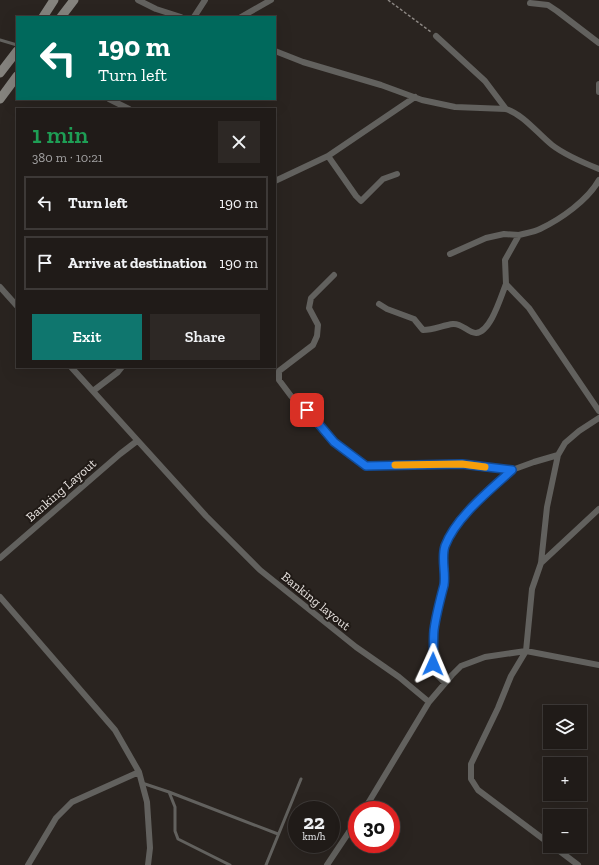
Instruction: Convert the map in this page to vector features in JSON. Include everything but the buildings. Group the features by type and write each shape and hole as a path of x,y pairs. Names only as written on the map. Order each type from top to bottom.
{"main road":[{"path":"44,16 54,0"},
{"path":"62,16 74,0"},
{"path":"0,73 16,52"},
{"path":"0,99 16,77"}],"street":[{"path":"138,0 156,9 178,16"},
{"path":"195,16 205,0"},
{"path":"243,16 271,0"},
{"path":"530,3 548,5 599,43"},
{"path":"436,36 485,81 506,109"},
{"path":"276,52 415,97 455,107 511,110 553,146 599,169"},
{"path":"599,84 599,92"},
{"path":"276,181 328,156 415,97"},
{"path":"110,100 127,108"},
{"path":"328,156 361,201 383,179 397,174"},
{"path":"450,254 486,238 504,234 519,235 540,229 572,210 595,188 599,180"},
{"path":"379,304 387,309 414,319 423,330 442,328 454,324 460,325 476,333 482,331 488,325 506,284 505,260 519,235"},
{"path":"334,275 311,298 309,308 318,325 317,336 313,345 279,371 279,380 291,396 307,410 334,442 366,466 462,464 512,470"},
{"path":"506,284 529,308 599,411"},
{"path":"1,290 16,305"},
{"name":"Banking layout","path":"72,368 206,516 260,570 356,647 399,677 429,702"},
{"path":"93,391 121,368"},
{"path":"543,839 478,790 471,779 471,764 498,708 511,676 526,651 532,589 541,563 547,507 558,455 565,443 579,430 599,418"},
{"name":"Banking Layout","path":"0,558 137,440"},
{"path":"445,683 438,676 433,664 434,631 444,583 445,546 457,526 476,504 512,470 558,455"},
{"path":"541,563 599,509"},
{"path":"0,597 115,730 139,772 148,802 150,848 148,865"},
{"path":"369,801 429,702 461,666 486,657 526,651 599,665"},
{"path":"28,865 56,818 72,802 139,772"},
{"path":"327,865 348,834"},
{"path":"562,853 578,865"}],"lane":[{"path":"0,40 16,45"},
{"path":"266,865 301,779"},
{"path":"142,783 278,834"},
{"path":"169,792 175,807 175,831 178,839 230,865"}],"path":[{"path":"388,0 436,36"}],"slow traffic":[{"path":"395,465 462,464 485,467"}],"route":[{"path":"307,410 334,442 366,466 462,464 512,470 473,507 457,526 445,546 444,583 434,631 433,664"}]}
